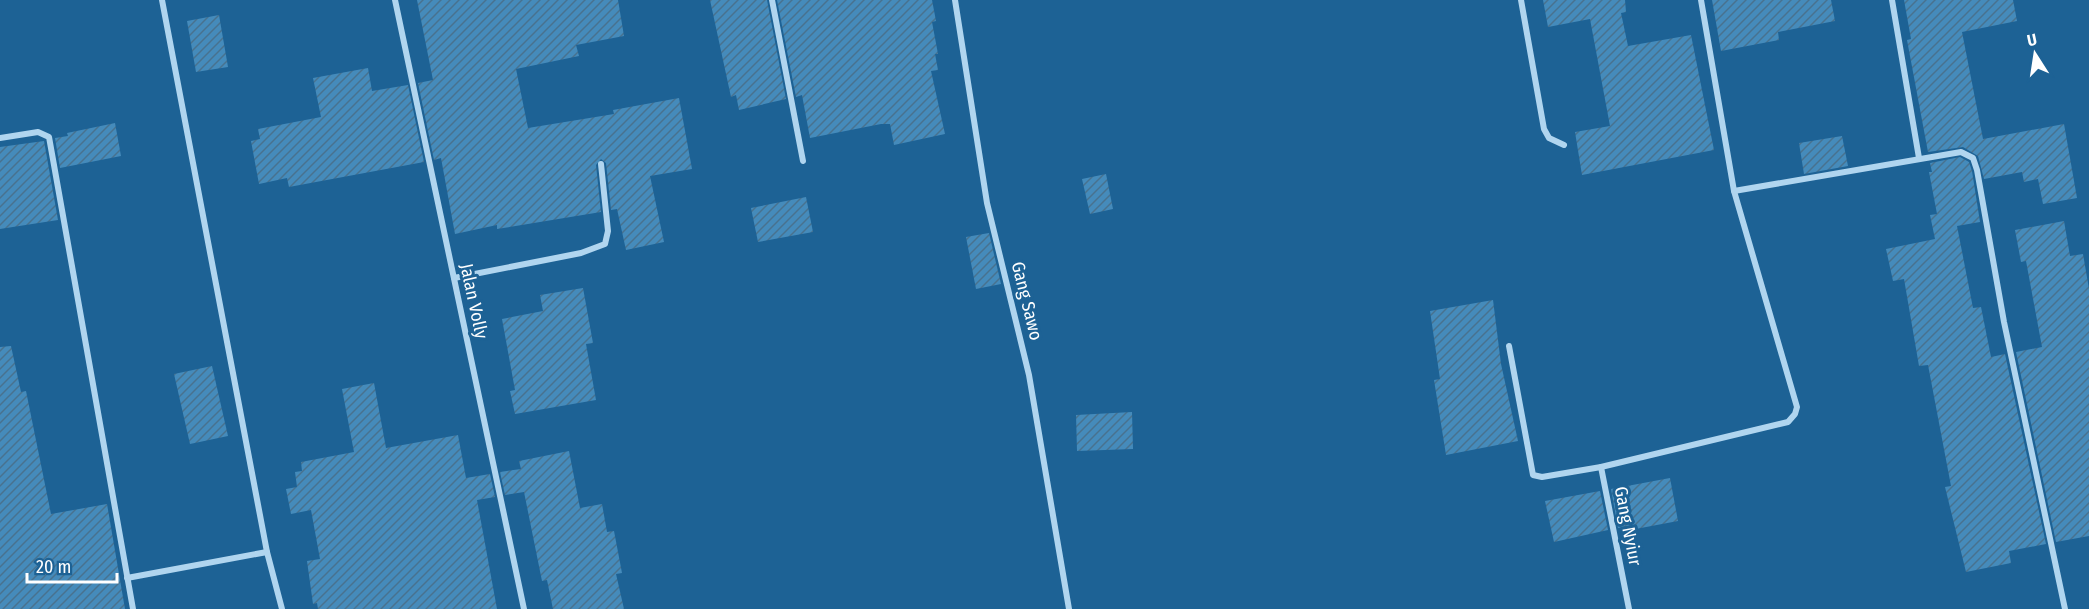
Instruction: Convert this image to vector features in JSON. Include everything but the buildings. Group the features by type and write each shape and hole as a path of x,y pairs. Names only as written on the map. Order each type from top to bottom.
{"street":[{"path":"162,0 267,552 282,609"},
{"name":"Jalan Volly","path":"395,0 524,609"},
{"path":"772,0 803,161"},
{"name":"Gang Sawo","path":"955,0 987,203 1029,375 1069,609"},
{"path":"1521,0 1544,129 1549,138 1564,145"},
{"path":"1601,467 1782,423 1796,414 1797,407 1734,191 1701,0"},
{"path":"1892,0 1919,158"},
{"path":"0,138 38,132 49,137 133,609"},
{"path":"1734,191 1961,152 1973,158 2004,322 2065,609"},
{"path":"454,278 581,252 605,244 608,231 601,164"},
{"name":"Gang Nyiur","path":"1509,346 1533,475 1542,477 1601,467 1629,609"},
{"path":"127,578 267,552"}]}
